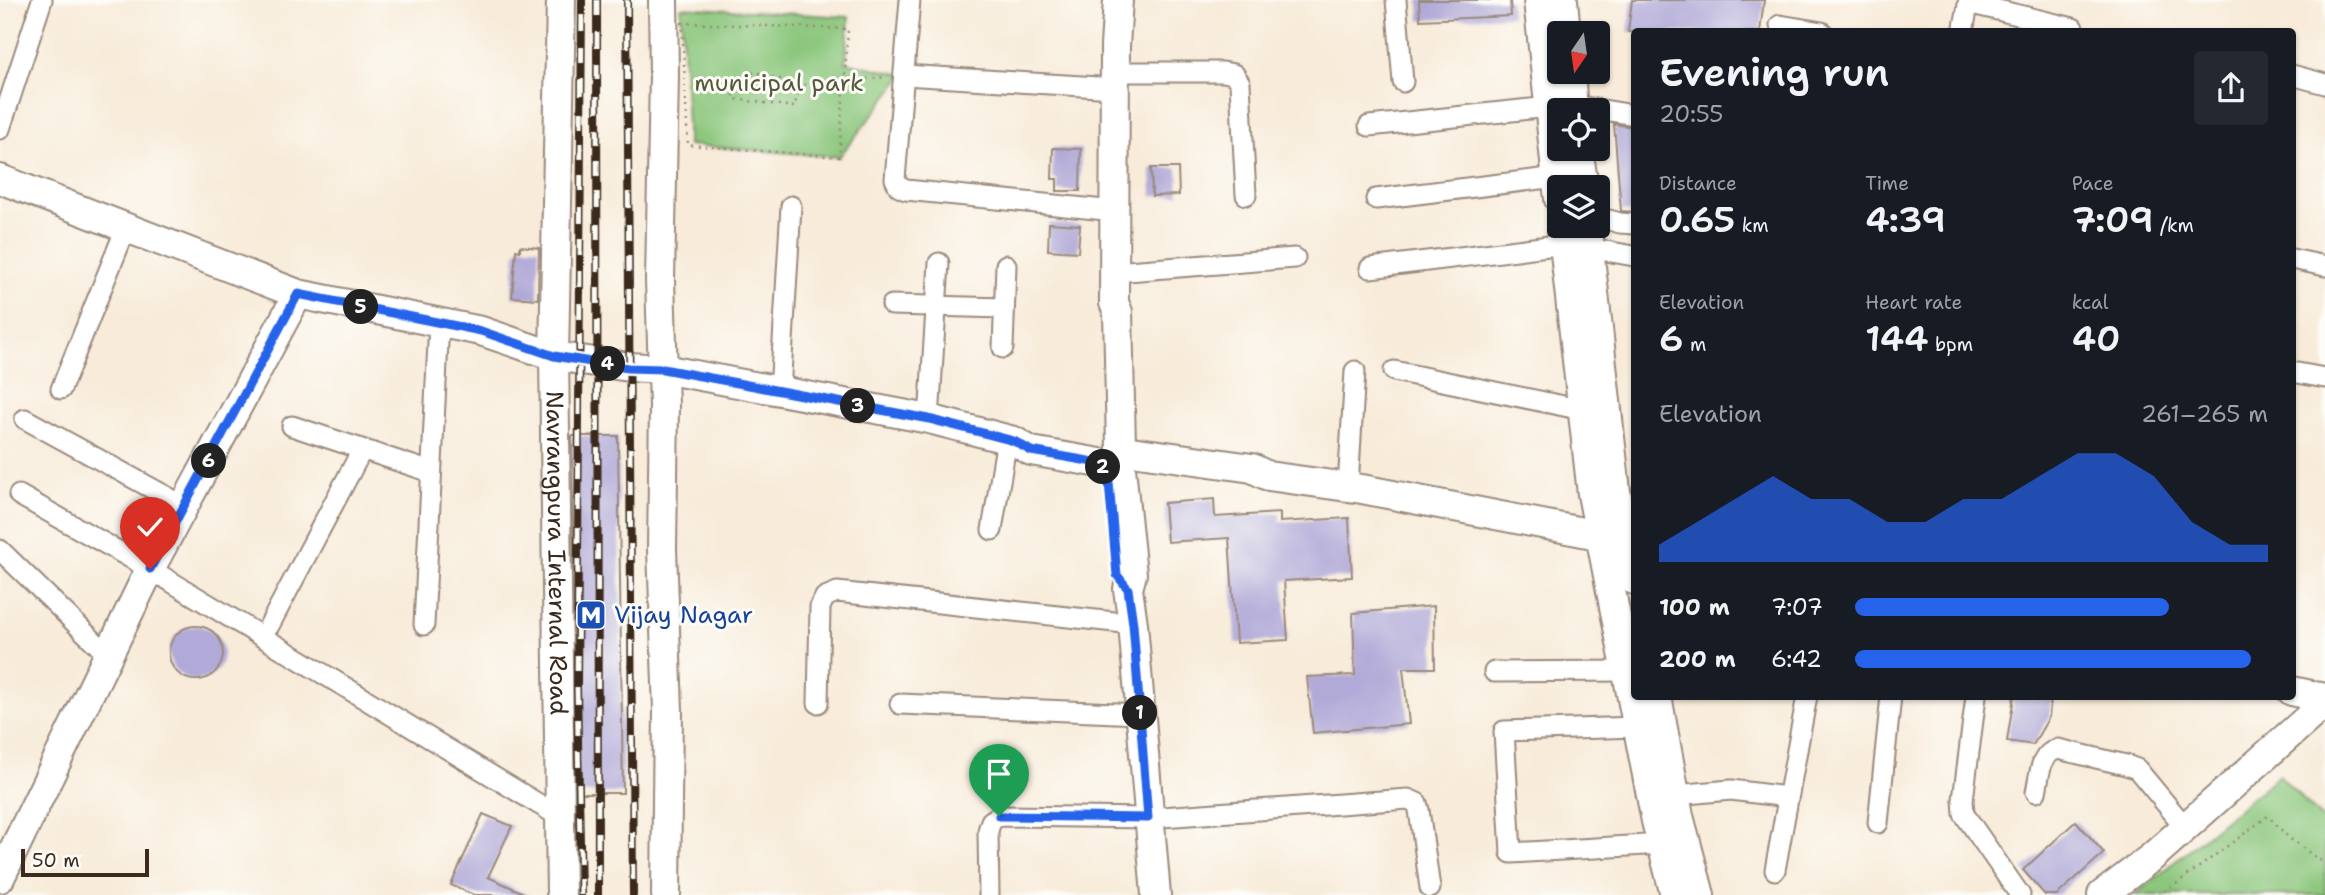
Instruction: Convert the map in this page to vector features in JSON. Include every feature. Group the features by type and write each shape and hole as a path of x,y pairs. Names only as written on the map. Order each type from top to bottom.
{"street":[{"path":"0,129 42,0"},
{"name":"Navrangpura Internal Road","path":"561,0 554,356 561,895"},
{"path":"663,0 660,280 668,709 666,895"},
{"path":"910,0 895,179 899,187 906,190 1115,211"},
{"path":"1118,0 1114,303 1108,311 1117,575 1128,589 1133,624 1156,895"},
{"path":"1396,0 1403,82"},
{"path":"1538,0 1563,98"},
{"path":"1563,0 1565,21"},
{"path":"1964,28 1968,2 2073,28"},
{"path":"1780,25 1798,28"},
{"path":"904,75 1115,80 1223,72 1234,74 1240,83 1246,195"},
{"path":"2296,76 2325,85"},
{"path":"1369,126 1547,109"},
{"path":"1610,112 1631,115"},
{"path":"0,179 298,294 481,331 554,356 628,368 663,369 929,419 1010,440 1031,451 1252,468 1268,475 1348,487 1621,539"},
{"path":"1376,200 1547,189"},
{"path":"780,392 791,206"},
{"path":"1610,220 1631,224"},
{"path":"61,389 126,228"},
{"path":"1370,268 1563,238"},
{"path":"1576,238 1583,410 1592,494 1621,539 1631,571"},
{"path":"1576,238 1616,491 1631,688"},
{"path":"1582,238 1631,255"},
{"path":"1114,272 1295,258"},
{"path":"2296,260 2325,266"},
{"path":"929,419 939,263"},
{"path":"1003,348 1006,265"},
{"path":"0,878 150,569 298,294"},
{"path":"892,305 1004,308"},
{"path":"424,625 439,322"},
{"path":"1348,487 1355,371"},
{"path":"1394,371 1583,410"},
{"path":"2296,373 2325,378"},
{"path":"25,419 184,506"},
{"path":"292,426 431,472"},
{"path":"992,530 1010,440"},
{"path":"270,625 362,450"},
{"path":"19,495 150,569 560,817"},
{"path":"0,550 107,654"},
{"path":"818,703 820,607 825,597 837,592 1133,624"},
{"path":"1494,672 1628,671"},
{"path":"2296,692 2325,701"},
{"path":"1633,700 1675,895"},
{"path":"1658,700 1675,795 1700,895"},
{"path":"1775,870 1806,700"},
{"path":"1878,823 1891,700"},
{"path":"1976,700 1963,800 1964,814 2020,895"},
{"path":"2102,895 2151,857 2325,701"},
{"path":"900,704 1140,714"},
{"path":"1638,727 1504,731 1511,853 1662,844"},
{"path":"2036,792 2044,756 2050,751 2058,750 2126,765 2137,769 2185,827"},
{"path":"1675,795 1731,790 1788,797"},
{"path":"989,895 988,831 991,821 999,816 1148,818 1408,799 1417,803 1419,810 1430,888"}],"path":[{"path":"682,23 848,29 846,62 838,157 688,145 682,23"},
{"path":"801,85 794,107 734,99 734,81 755,72 801,85 904,75"},
{"path":"2158,895 2268,816 2289,838 2325,864"}],"green space":[{"name":"municipal park","path":"681,7 849,17 846,62 904,75 839,157 688,145"},
{"path":"2279,775 2325,822 2325,895 2135,895"}],"building":[{"path":"1419,0 1510,0 1511,16 1420,20"},
{"path":"1632,0 1764,0 1760,28 1631,28 1631,32 1628,32"},
{"path":"1614,124 1631,127 1631,212 1621,211"},
{"path":"1053,148 1081,149 1080,191 1057,191 1057,179 1052,179"},
{"path":"1151,168 1178,168 1179,195 1152,196"},
{"path":"1049,223 1080,225 1078,252 1048,250"},
{"path":"520,246 539,248 538,299 512,297 516,250 520,251"},
{"name":"Vijay Nagar","path":"572,436 618,436 623,793 576,793"},
{"path":"1214,499 1215,517 1280,513 1280,522 1349,518 1352,577 1284,581 1288,640 1236,643 1229,538 1167,542 1164,503"},
{"path":"1434,606 1435,668 1403,668 1409,724 1313,733 1307,677 1355,675 1353,613"},
{"path":"196,626 215,634 223,653 215,672 196,680 177,672 169,653 177,634"},
{"path":"2013,700 2051,700 2049,717 2033,745 2007,741"},
{"path":"483,814 512,826 488,877 528,895 474,895 451,885"},
{"path":"2076,821 2104,853 2057,895 2045,895 2023,870"}],"railway":[{"path":"581,895 577,687 582,0"},
{"path":"597,0 598,895"},
{"path":"627,0 633,895"}],"place":[{"name":"Vijay Nagar","path":"591,615"}],"route":[{"path":"150,569 298,294 481,331 554,356 628,368 663,369 929,419 1014,441 1031,451 1100,463 1108,471 1117,575 1128,589 1133,624 1148,818 999,816"}]}
